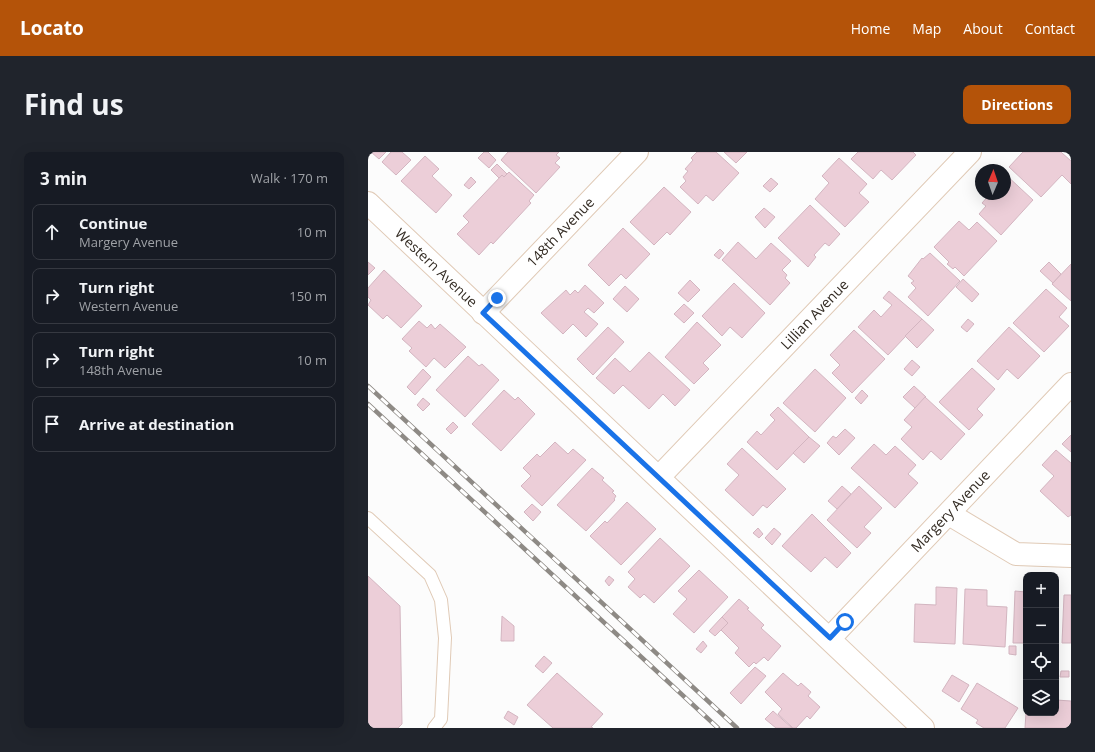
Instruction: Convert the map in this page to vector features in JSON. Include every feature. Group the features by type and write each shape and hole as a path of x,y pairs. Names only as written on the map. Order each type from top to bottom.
{"street":[{"name":"148th Avenue","path":"483,313 637,152"},
{"name":"Lillian Avenue","path":"659,478 970,152"},
{"name":"Western Avenue","path":"368,203 483,313 830,638 923,728"},
{"name":"Margery Avenue","path":"830,638 1071,384"},
{"path":"949,514 1016,554 1071,556"}],"lane":[{"path":"368,518 430,575 441,600 446,638 442,719 434,728"}],"building":[{"path":"371,152 386,152 379,159"},
{"path":"391,152 402,152 411,160 396,175 382,162"},
{"path":"484,152 488,152 496,160 489,168 478,158"},
{"path":"508,152 559,152 556,155 560,158 555,163 560,167 536,193 501,160"},
{"path":"697,152 716,152 739,173 713,201 706,195 698,204 680,187 686,181 683,177 688,171 685,169 693,160 691,158"},
{"path":"724,152 747,152 736,163"},
{"path":"858,152 913,152 916,155 892,180 881,170 873,179 851,159"},
{"path":"1023,152 1061,152 1071,161 1071,184 1062,175 1041,197 1011,169 1011,165"},
{"path":"425,156 439,169 432,176 452,195 436,213 401,181"},
{"path":"839,158 867,184 859,193 869,202 845,227 815,199 829,183 822,176"},
{"path":"497,164 507,174 504,177 502,175 499,178 491,170"},
{"path":"509,172 534,195 529,201 531,203 493,244 491,242 479,255 457,234 469,222 463,216 502,175 504,177"},
{"path":"471,177 476,182 469,189 464,185"},
{"path":"771,178 778,184 770,192 763,186"},
{"path":"1011,180 1033,200 1001,235 979,214 986,206 982,203 985,200 1011,200"},
{"path":"664,187 691,212 670,235 667,232 654,245 630,222"},
{"path":"810,205 840,234 829,246 825,243 814,255 816,257 808,267 778,238"},
{"path":"764,208 775,217 765,228 755,217"},
{"path":"959,221 969,230 977,222 997,241 964,276 955,267 953,269 947,264 949,262 934,247"},
{"path":"623,228 650,254 626,279 621,274 609,286 588,265"},
{"path":"738,242 756,259 771,243 791,261 782,270 787,275 785,278 790,283 770,305 722,260"},
{"path":"720,249 724,253 719,259 714,255"},
{"path":"930,253 960,281 928,316 908,297 916,288 911,283 914,281 908,276 922,258 923,259"},
{"path":"368,262 375,268 368,275"},
{"path":"1049,262 1061,274 1053,283 1040,271"},
{"path":"1071,264 1071,301 1052,284"},
{"path":"384,270 422,306 401,328 387,315 383,319 368,305 371,300 368,297 368,288"},
{"path":"963,279 979,294 972,302 956,287"},
{"path":"690,280 700,290 688,302 678,293"},
{"path":"734,283 765,313 742,338 730,327 722,336 702,316"},
{"path":"585,285 604,303 594,313 588,308 584,312 598,324 586,337 573,324 563,334 541,313 566,290 570,295 575,290 578,293"},
{"path":"625,286 639,299 627,312 613,299"},
{"path":"1046,289 1067,308 1059,317 1069,326 1044,352 1013,323"},
{"path":"889,291 922,319 888,355 858,327 874,310 881,317 892,305 883,298"},
{"path":"684,304 694,313 684,323 674,314"},
{"path":"922,319 934,330 917,348 905,336"},
{"path":"968,319 974,324 967,332 961,327"},
{"path":"419,321 427,328 431,324 435,329 440,324 466,347 445,368 434,358 426,367 409,351 412,348 402,339"},
{"path":"697,322 721,345 703,363 709,369 694,384 665,357"},
{"path":"608,327 624,342 593,375 577,359"},
{"path":"1009,327 1040,356 1018,379 1007,369 998,380 977,361"},
{"path":"854,330 885,359 852,393 832,373 840,365 830,355"},
{"path":"649,352 690,390 675,406 663,394 649,409 623,385 614,394 596,378 615,358 630,372"},
{"path":"468,356 479,366 482,364 499,380 465,417 436,390"},
{"path":"912,360 920,367 912,376 904,369"},
{"path":"972,368 995,389 977,409 983,415 969,430 939,402"},
{"path":"423,369 431,377 415,395 407,387"},
{"path":"815,369 846,398 815,432 783,403"},
{"path":"914,386 926,397 915,408 903,397"},
{"path":"504,390 515,400 518,397 535,414 501,451 472,424"},
{"path":"862,390 868,396 861,404 855,398"},
{"path":"925,397 965,434 941,460 931,451 923,460 901,439 912,427 904,420"},
{"path":"423,398 430,404 423,411 417,405"},
{"path":"778,407 809,437 777,470 747,442 757,431 761,435 775,420 770,415"},
{"path":"453,422 458,427 451,434 446,429"},
{"path":"845,429 855,438 839,455 827,443 833,436 836,438"},
{"path":"1071,435 1071,452 1062,444"},
{"path":"809,437 820,446 804,463 793,453"},
{"path":"555,442 568,454 573,449 586,460 542,506 521,486 531,476 523,468 537,454 540,457"},
{"path":"874,444 886,455 895,446 916,465 908,474 918,483 895,508 851,468"},
{"path":"742,448 786,489 767,508 763,505 753,516 725,490 739,475 727,464"},
{"path":"1056,450 1071,463 1071,515 1068,517 1040,491 1054,476 1042,465"},
{"path":"592,468 604,478 602,480 614,491 612,492 616,496 614,499 615,500 586,531 557,505"},
{"path":"842,486 851,494 837,509 828,501"},
{"path":"859,486 882,508 864,527 871,533 857,548 827,520"},
{"path":"627,502 656,529 621,565 590,536 605,521 607,523"},
{"path":"532,504 541,512 533,521 524,512"},
{"path":"812,514 851,553 837,568 825,557 811,572 782,546"},
{"path":"758,528 763,534 759,538 753,533"},
{"path":"774,528 781,534 772,545 765,538"},
{"path":"660,538 690,566 654,603 644,594 640,598 628,587 635,579 628,572"},
{"path":"699,570 728,597 694,633 673,614 687,599 678,591"},
{"path":"368,576 400,606 402,724 398,728 368,728"},
{"path":"609,576 614,580 609,586 605,581"},
{"path":"936,587 957,588 955,644 914,642 915,604 936,605"},
{"path":"965,589 987,590 987,606 1007,607 1005,647 963,644"},
{"path":"1015,591 1023,592 1023,643 1013,643"},
{"path":"1064,595 1071,595 1071,643 1062,643"},
{"path":"739,599 764,625 761,628 781,646 768,661 764,657 756,664 754,662 749,667 735,653 739,648 721,630 728,623 722,617"},
{"path":"502,616 514,626 514,641 501,641"},
{"path":"722,617 728,623 715,636 709,631"},
{"path":"703,641 707,646 701,653 696,649"},
{"path":"1009,646 1016,646 1016,655 1009,654"},
{"path":"544,656 552,663 543,673 535,666"},
{"path":"755,667 766,676 741,704 730,693"},
{"path":"1061,671 1069,671 1069,677 1060,677"},
{"path":"557,673 603,714 591,727 593,728 553,728 527,705"},
{"path":"783,673 798,686 801,683 811,692 808,696 820,707 810,719 807,716 796,728 793,728 778,714 782,709 765,692"},
{"path":"952,675 969,685 959,702 942,691"},
{"path":"977,683 1018,708 1005,728 984,728 976,723 978,720 961,709"},
{"path":"1059,700 1071,701 1071,728 1025,728 1026,716 1059,716"},
{"path":"508,711 518,717 514,725 504,718"},
{"path":"773,711 792,728 776,728 765,719"}],"railway":[{"path":"368,386 737,728"},
{"path":"368,404 718,728"}],"route":[{"path":"497,298 483,313 830,638 845,622"}]}
